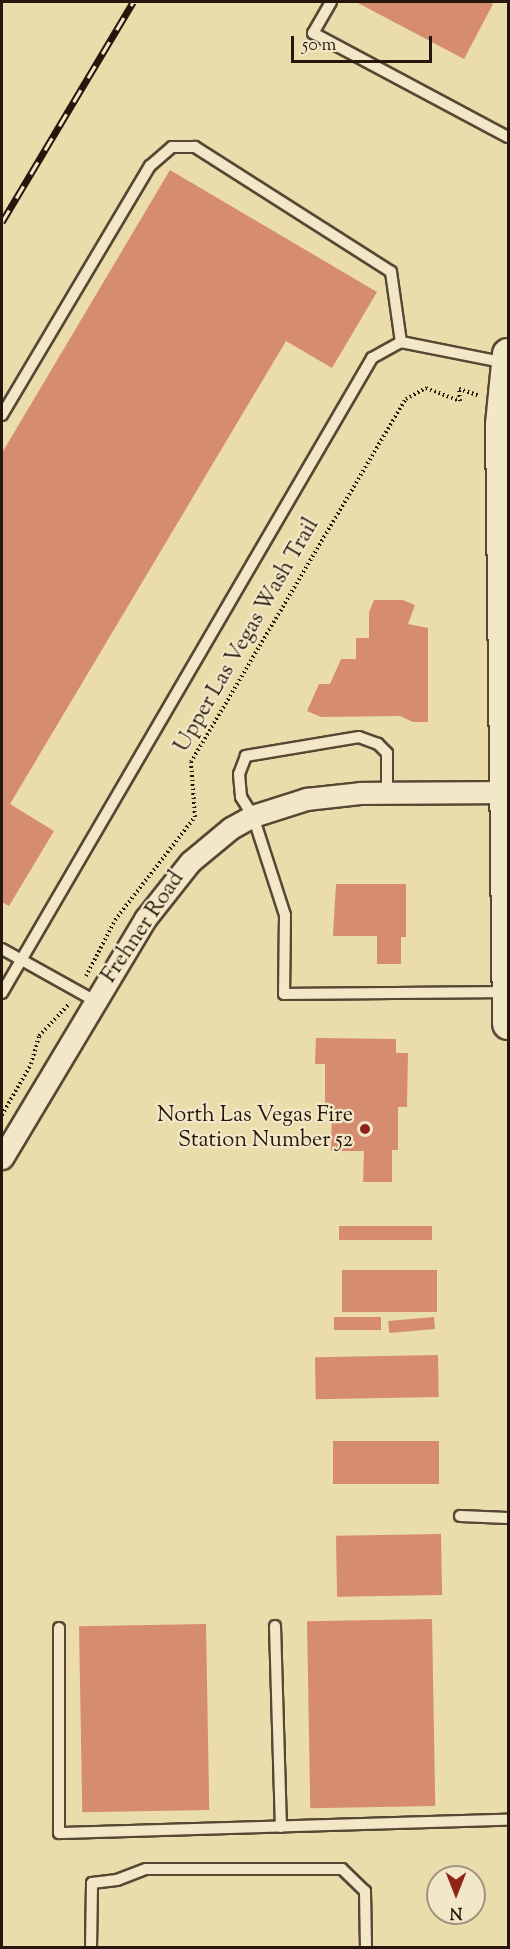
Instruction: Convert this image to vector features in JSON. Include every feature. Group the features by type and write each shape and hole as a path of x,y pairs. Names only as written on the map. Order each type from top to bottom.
{"main road":[{"path":"508,360 501,402 508,1024"}],"street":[{"name":"Frehner Road","path":"2,1158 86,996 170,884 211,843 253,816 306,799 387,793 505,792"}],"lane":[{"path":"331,2 313,33 508,136"},
{"path":"2,416 150,166 172,147 195,147 391,272 400,342"},
{"path":"2,993 372,358 400,342 508,360"},
{"path":"387,793 387,753 378,744 359,737 246,756 239,774 241,797 253,816 285,915 284,994 508,992"},
{"path":"2,950 86,996"},
{"path":"459,1516 508,1518"},
{"path":"275,1626 281,1827"},
{"path":"58,1628 58,1833 508,1821"},
{"path":"91,1947 92,1883 117,1880 146,1869 342,1869 365,1891 366,1947"}],"path":[{"name":"Upper Las Vegas Wash Trail","path":"2,1115 31,1064 39,1036 86,996 115,920 195,817 191,762 406,399 426,388 460,400 459,389 501,402"}],"building":[{"path":"356,2 489,2 493,4 464,59"},
{"path":"170,170 377,292 332,368 286,341 10,804 54,831 9,906 2,902 2,453"},
{"path":"374,600 403,600 415,605 408,624 428,628 428,722 413,722 400,716 321,717 307,711 319,684 330,684 341,659 356,659 356,638 369,638 369,612"},
{"path":"336,884 406,884 406,937 401,937 401,964 377,964 377,936 333,936"},
{"name":"North Las Vegas Fire Station Number 52","path":"316,1038 396,1039 396,1053 408,1053 407,1107 398,1107 398,1150 392,1150 392,1182 363,1182 364,1151 331,1151 332,1107 325,1107 325,1064 315,1064"},
{"path":"339,1226 432,1226 432,1240 339,1240"},
{"path":"342,1270 437,1270 437,1312 342,1312"},
{"path":"334,1317 381,1317 381,1330 334,1330"},
{"path":"434,1317 435,1329 389,1333 388,1321"},
{"path":"438,1355 439,1397 316,1399 315,1357"},
{"path":"333,1441 439,1441 439,1484 333,1484"},
{"path":"441,1534 442,1595 337,1597 336,1536"},
{"path":"432,1619 435,1806 310,1808 307,1621"},
{"path":"206,1624 209,1810 82,1812 79,1626"}],"railway":[{"path":"2,222 133,2"}],"place":[{"name":"North Las Vegas Fire Station Number 52","path":"365,1129"}]}
